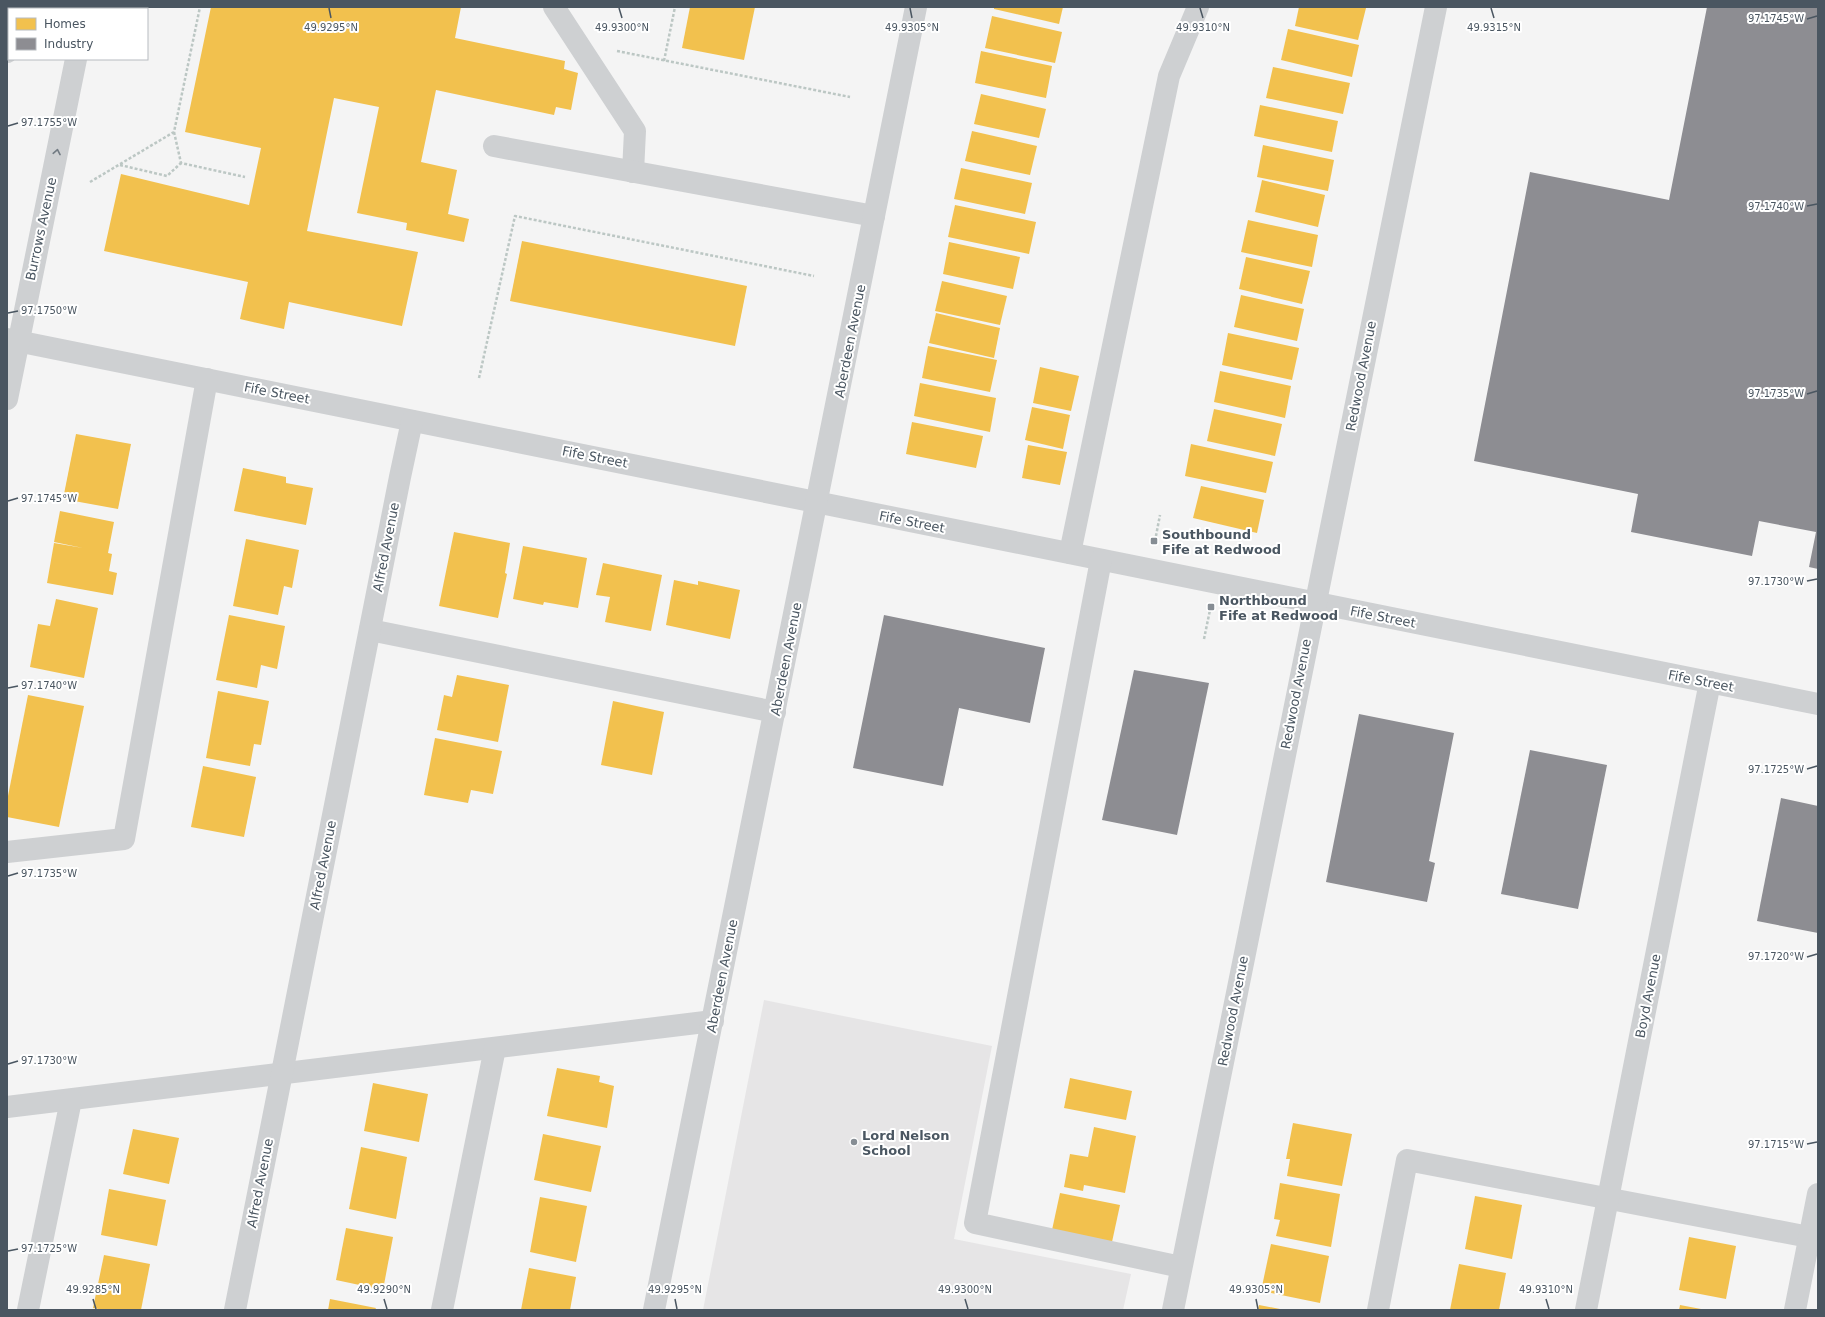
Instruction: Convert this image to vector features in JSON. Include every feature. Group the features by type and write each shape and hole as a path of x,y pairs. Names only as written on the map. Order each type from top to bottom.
{"street":[{"path":"554,7 635,131 633,172"},
{"name":"Aberdeen Avenue","path":"654,1310 916,7"},
{"path":"1070,553 1169,76 1198,7"},
{"name":"Redwood Avenue","path":"1172,1310 1436,7"},
{"name":"Burrows Avenue","path":"7,399 13,340 28,289 76,60"},
{"path":"494,146 874,216"},
{"name":"Fife Street","path":"13,340 1818,704"},
{"path":"7,852 124,838 207,379"},
{"name":"Alfred Avenue","path":"235,1310 412,420"},
{"path":"1101,560 974,1223 1181,1267"},
{"path":"370,630 775,712"},
{"name":"Boyd Avenue","path":"1586,1310 1710,682"},
{"path":"7,1107 713,1021"},
{"path":"442,1310 494,1048"},
{"path":"28,1310 71,1100"},
{"path":"1378,1310 1407,1160 1809,1237"},
{"path":"1795,1310 1818,1194"}],"path":[{"path":"181,163 174,132 200,7"},
{"path":"664,61 675,7"},
{"path":"613,50 850,97"},
{"path":"90,182 174,132"},
{"path":"119,165 167,176 181,163"},
{"path":"181,163 245,177"},
{"path":"479,378 515,216 814,276"},
{"path":"1154,541 1160,515"},
{"path":"1204,639 1210,607"}],"shaded area":[{"name":"Lord Nelson School","path":"764,1000 992,1046 954,1239 1131,1274 1123,1310 703,1310"}],"building: Homes":[{"path":"211,7 461,7 455,38 565,61 564,69 578,73 571,110 556,107 554,115 436,90 421,162 457,170 448,214 469,219 464,242 406,230 407,223 357,213 379,107 334,98 307,231 418,252 402,326 289,302 284,329 240,319 248,282 104,251 121,174 249,205 261,148 185,132"},
{"path":"690,7 755,7 744,60 682,48"},
{"path":"994,7 1063,7 1059,24 994,9"},
{"path":"1299,7 1366,8 1358,40 1295,26"},
{"path":"992,16 1062,32 1055,63 985,48"},
{"path":"1288,29 1359,45 1352,77 1281,60"},
{"path":"981,51 1052,66 1046,98 975,83"},
{"path":"1273,67 1350,83 1343,114 1266,98"},
{"path":"981,94 1046,109 1039,138 974,124"},
{"path":"1260,105 1338,121 1332,152 1254,136"},
{"path":"972,131 1037,146 1030,175 965,161"},
{"path":"1263,145 1334,160 1328,191 1257,177"},
{"path":"961,168 1032,183 1025,214 954,199"},
{"path":"1262,180 1325,195 1318,227 1255,212"},
{"path":"955,205 1036,222 1029,254 948,237"},
{"path":"1248,220 1318,235 1312,267 1241,252"},
{"path":"522,241 747,286 735,346 510,301"},
{"path":"949,242 1020,257 1013,289 943,274"},
{"path":"1246,257 1310,271 1302,304 1239,289"},
{"path":"942,281 1007,296 1000,325 935,311"},
{"path":"1241,295 1304,309 1297,341 1234,327"},
{"path":"936,313 1000,328 994,358 929,343"},
{"path":"1228,333 1299,348 1292,380 1222,365"},
{"path":"928,346 997,360 990,392 922,378"},
{"path":"1040,367 1079,376 1071,411 1033,403"},
{"path":"1220,371 1291,386 1285,418 1214,402"},
{"path":"920,383 996,398 990,432 914,416"},
{"path":"1032,407 1070,415 1063,449 1025,440"},
{"path":"1214,409 1282,424 1275,456 1207,441"},
{"path":"912,422 983,436 976,468 906,454"},
{"path":"76,434 131,444 118,509 63,499"},
{"path":"1191,444 1273,462 1266,493 1185,476"},
{"path":"1028,445 1067,452 1060,485 1022,478"},
{"path":"243,468 286,477 286,483 313,488 306,525 234,511"},
{"path":"1201,486 1264,500 1257,533 1193,518"},
{"path":"60,511 114,522 108,553 112,554 109,571 117,573 113,595 47,583 54,543 83,548 54,542"},
{"path":"454,532 510,543 505,573 507,574 498,618 439,606"},
{"path":"246,539 299,550 292,588 284,586 278,615 233,606"},
{"path":"523,546 587,558 578,608 544,602 543,605 513,599"},
{"path":"603,563 662,575 651,631 605,622 610,597 596,595"},
{"path":"674,580 698,585 698,581 740,590 730,639 666,625"},
{"path":"56,599 98,608 84,678 30,667 38,624 50,626"},
{"path":"229,615 285,626 277,669 261,665 257,688 216,680"},
{"path":"457,675 509,685 498,742 437,730 444,695 452,697"},
{"path":"218,691 269,701 261,745 254,744 250,766 206,758"},
{"path":"28,695 84,706 59,827 7,817 7,801"},
{"path":"613,701 664,712 652,775 601,765"},
{"path":"435,738 502,751 493,794 471,790 468,803 424,795"},
{"path":"203,766 256,777 244,837 191,827"},
{"path":"557,1068 600,1076 599,1082 614,1086 607,1128 547,1116"},
{"path":"1070,1078 1132,1091 1126,1120 1064,1108"},
{"path":"373,1083 428,1094 419,1142 364,1131"},
{"path":"1293,1123 1352,1134 1342,1186 1287,1176 1290,1159 1286,1159"},
{"path":"1094,1127 1136,1136 1125,1193 1084,1185 1083,1191 1064,1187 1070,1154 1088,1157"},
{"path":"133,1129 179,1138 169,1184 123,1174"},
{"path":"543,1134 601,1146 591,1192 534,1180"},
{"path":"361,1147 407,1157 396,1219 349,1209"},
{"path":"1280,1183 1340,1194 1331,1247 1276,1236 1280,1220 1274,1219"},
{"path":"109,1189 166,1200 157,1246 101,1235"},
{"path":"1060,1193 1120,1205 1112,1242 1052,1230"},
{"path":"1475,1196 1522,1205 1512,1259 1465,1249"},
{"path":"540,1197 587,1206 576,1262 530,1252"},
{"path":"346,1228 393,1237 383,1290 336,1280"},
{"path":"1689,1237 1736,1246 1726,1299 1679,1290"},
{"path":"1271,1244 1329,1256 1320,1303 1261,1291"},
{"path":"104,1255 150,1264 141,1310 104,1310 93,1308"},
{"path":"1459,1264 1506,1273 1499,1310 1450,1310"},
{"path":"529,1268 576,1277 570,1310 521,1310"},
{"path":"330,1299 376,1308 375,1310 328,1310"},
{"path":"1259,1305 1280,1309 1258,1310"},
{"path":"1680,1305 1701,1309 1701,1310 1679,1310"}],"building: Industry":[{"path":"1707,7 1818,7 1818,569 1809,567 1816,532 1759,521 1752,556 1631,532 1638,494 1474,461 1530,172 1669,200"},
{"path":"884,615 1045,648 1030,723 959,708 943,786 853,768"},
{"path":"1134,670 1209,683 1177,835 1102,820"},
{"path":"1359,714 1454,733 1429,861 1435,863 1427,902 1326,882"},
{"path":"1530,750 1607,765 1578,909 1501,894"},
{"path":"1781,798 1818,806 1818,933 1757,921"}],"place":[{"name":"Southbound Fife at Redwood","path":"1154,541"},
{"name":"Northbound Fife at Redwood","path":"1211,607"},
{"name":"Lord Nelson School","path":"854,1142"}]}
